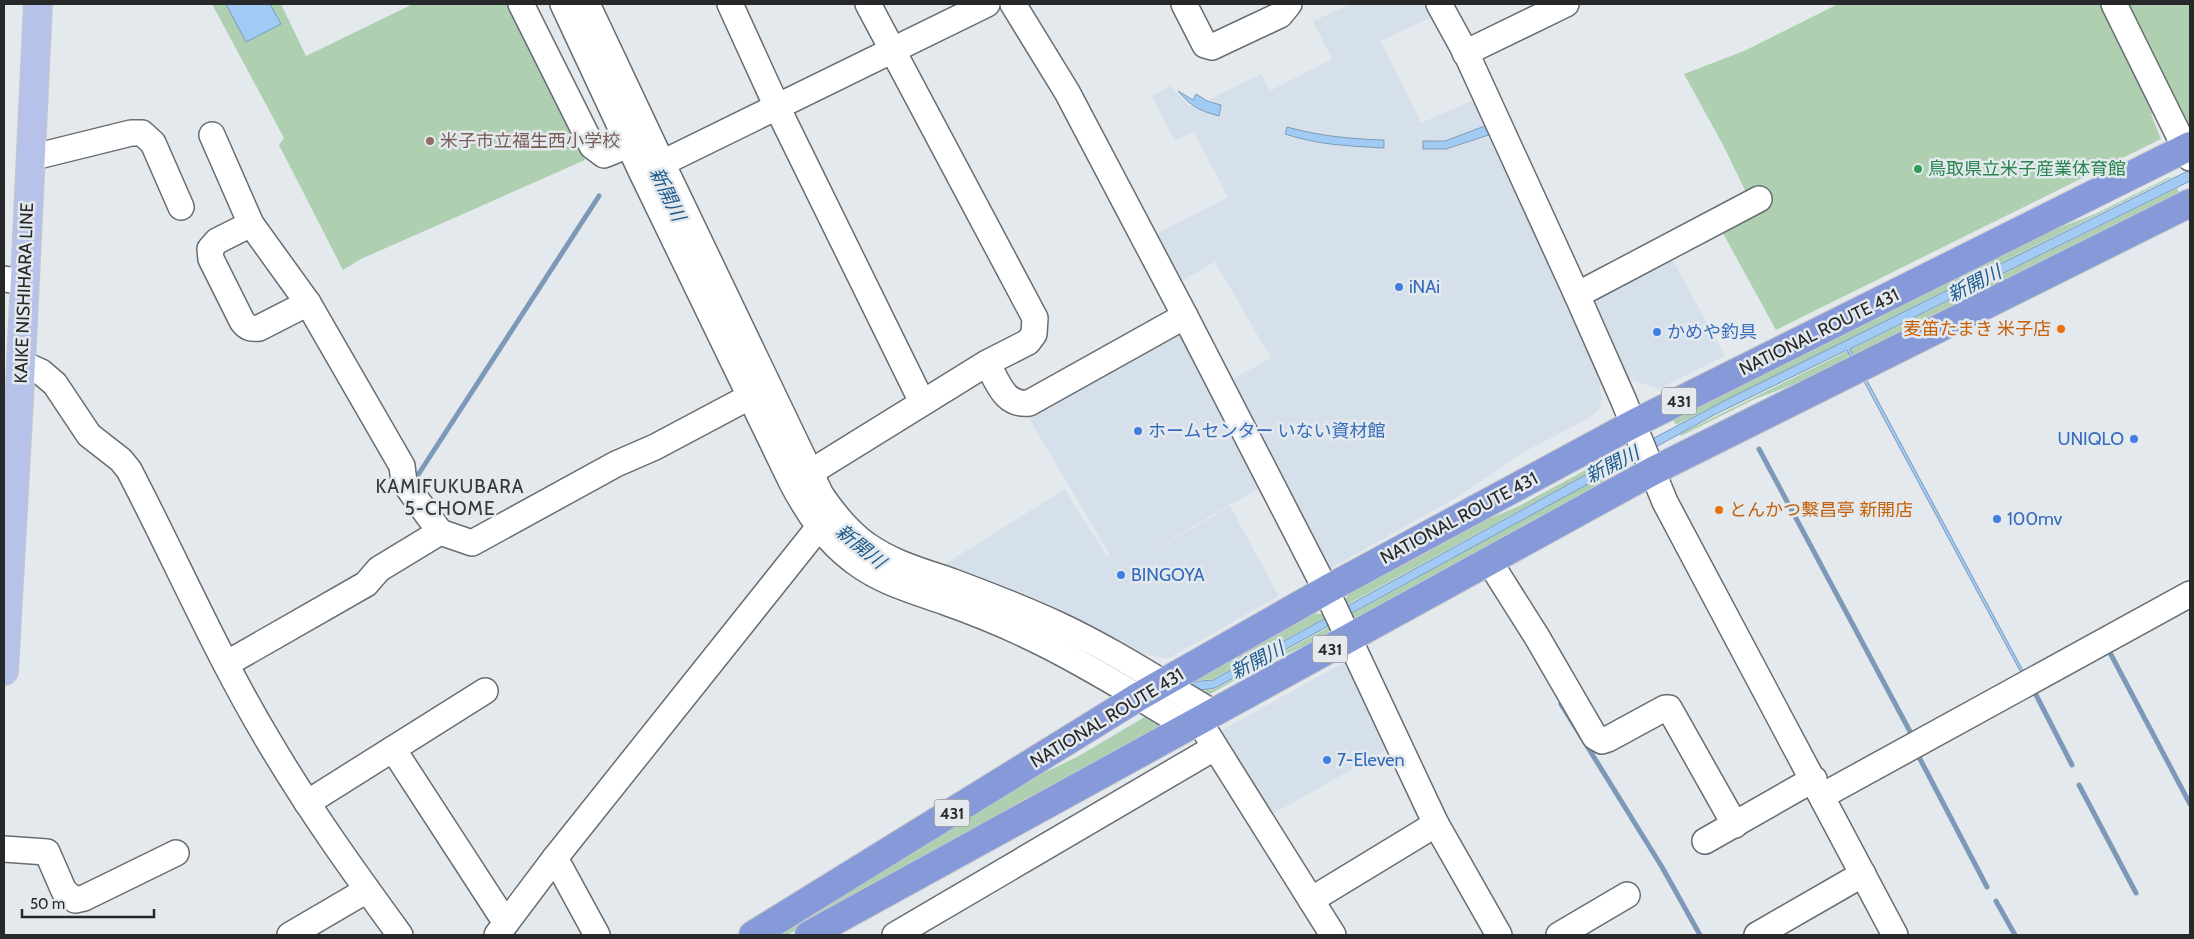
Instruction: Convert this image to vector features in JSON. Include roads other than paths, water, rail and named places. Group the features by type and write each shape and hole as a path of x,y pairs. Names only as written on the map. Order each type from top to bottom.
{"highway":[{"name":"NATIONAL ROUTE 431","path":"809,935 1177,700 1327,592 1635,430 2189,152"},
{"name":"NATIONAL ROUTE 431","path":"753,935 1177,700 1347,636 1489,561 1651,466 1860,368 2190,203"}],"main road":[{"name":"KAIKE NISHIHARA LINE","path":"4,672 21,363 14,281 30,158 38,4"}],"street":[{"path":"521,4 592,146 604,155 628,145"},
{"path":"563,4 628,145 652,168 810,472 821,495 827,520 855,562 876,575 1058,625 1129,663 1177,700 1214,748 1333,935"},
{"path":"587,4 652,168 751,396 805,508 827,520"},
{"path":"730,4 777,107 922,402"},
{"path":"810,472 987,363 1028,342 1034,334 1036,318 868,4"},
{"path":"652,168 987,4"},
{"path":"1013,4 1068,92 1185,316 1327,592 1436,824 1499,935"},
{"path":"1184,4 1206,45 1212,47 1280,15 1289,4"},
{"path":"1439,4 1465,53 1577,295 1665,502 1895,935"},
{"path":"1465,53 1566,4"},
{"path":"2114,4 2189,152"},
{"path":"30,158 131,133 142,133 152,142 181,206"},
{"path":"212,135 251,224 308,303 402,466 404,482 440,532 472,542 616,464 655,447 751,396"},
{"path":"1577,295 1759,200"},
{"path":"251,224 217,240 210,248 211,259 242,321 247,327 252,329 259,328 308,303"},
{"path":"987,363 1011,401 1018,404 1029,403 1185,316"},
{"path":"21,363 41,372 55,384 89,435 121,460 130,470 226,664 267,739 307,803 400,935"},
{"path":"393,749 501,929 555,858 827,520"},
{"path":"226,664 366,584 379,569 440,532"},
{"path":"1489,561 1537,637 1595,737 1602,741 1608,739 1664,708 1669,708 1734,825"},
{"path":"1705,841 1734,825 1818,788 2190,594"},
{"path":"984,605 1046,645 1177,700"},
{"path":"307,803 485,691"},
{"path":"895,935 1214,748"},
{"path":"1311,900 1436,824"},
{"path":"4,849 47,852 64,891 74,900 84,898 176,853"},
{"path":"555,858 597,935"},
{"path":"1756,935 1863,874"},
{"path":"290,935 367,890"},
{"path":"1558,935 1627,895"}],"water":[{"path":"226,4 270,4 281,24 246,42"},
{"path":"1178,91 1193,100 1196,94 1207,101 1221,105 1219,116 1196,107"},
{"path":"1490,124 1495,133 1446,149 1423,149 1423,141 1445,141"},
{"path":"1287,127 1311,133 1384,140 1384,148 1309,141 1285,134"},
{"name":"新開川","path":"2190,170 2190,181 1850,349 2027,678 2025,680 1847,350 1716,414 1215,688 1187,692 870,566 839,528 1190,682 1213,680 1618,457 1728,399"}],"waterway":[{"path":"416,478 599,196"},
{"path":"1759,449 1914,739"},
{"path":"2108,649 2190,804"},
{"path":"2033,689 2072,765"},
{"path":"1561,704 1662,867 1700,935"},
{"path":"1919,757 1987,887"},
{"path":"2079,785 2136,893"},
{"path":"1996,901 2015,935"}],"place":[{"name":"米子市立福生西小学校","path":"430,141"},
{"name":"鳥取県立米子産業体育館","path":"1918,169"},
{"name":"iNAi","path":"1399,287"},
{"name":"麦笛たまき 米子店","path":"2061,329"},
{"name":"かめや釣具","path":"1657,332"},
{"name":"ホームセンター いない資材館","path":"1138,431"},
{"name":"UNIQLO","path":"2134,439"},
{"name":"とんかつ繫昌亭 新開店","path":"1719,510"},
{"name":"100mv","path":"1997,519"},
{"name":"BINGOYA","path":"1121,575"},
{"name":"7-Eleven","path":"1327,760"}],"district":[{"name":"KAMIFUKUBARA 5-CHOME","path":"450,497"}]}
